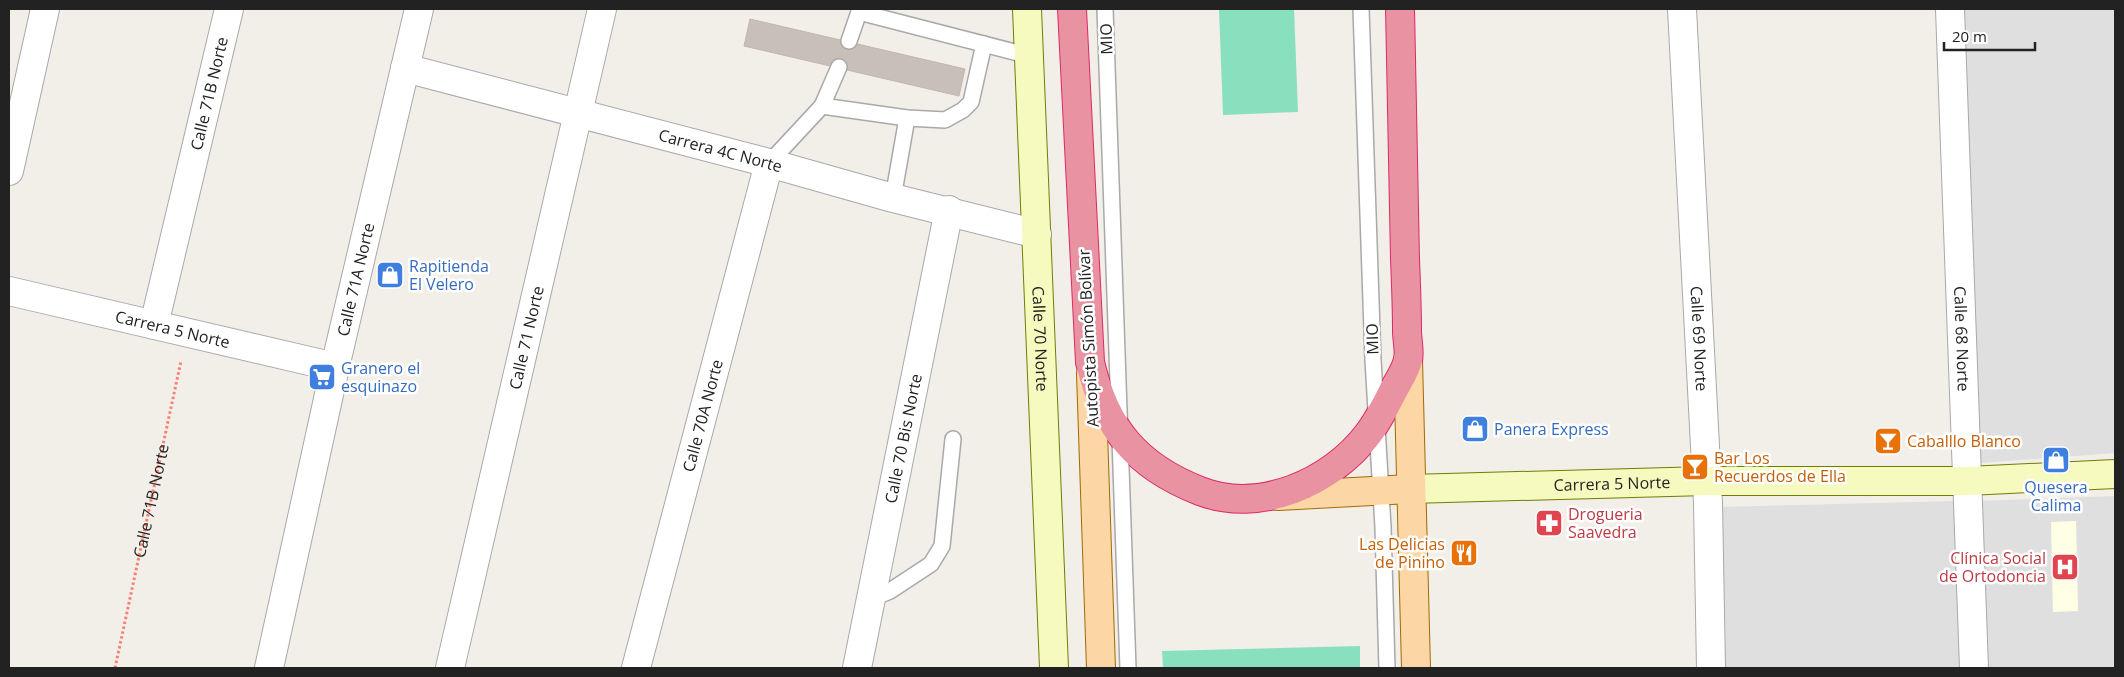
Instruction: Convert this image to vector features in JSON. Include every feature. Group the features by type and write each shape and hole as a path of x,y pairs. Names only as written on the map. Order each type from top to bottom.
{"highway":[{"name":"Autopista Simón Bolívar","path":"1072,9 1090,362"},
{"path":"1090,362 1102,402 1120,436 1150,464 1184,484 1222,496 1242,499 1262,498 1294,488 1332,469 1351,453 1376,422 1408,360 1400,9"}],"main road":[{"path":"1408,360 1416,668"},
{"name":"Autopista Simón Bolívar","path":"1090,362 1101,668"},
{"path":"1262,498 1410,488"}],"street":[{"path":"9,171 45,9"},
{"name":"Calle 71B Norte","path":"154,325 229,9"},
{"name":"Calle 71A Norte","path":"269,668 335,367 419,9"},
{"name":"Calle 71 Norte","path":"450,668 602,9"},
{"name":"Calle 70 Norte","path":"1027,9 1054,668"},
{"name":"Calle 69 Norte","path":"1682,9 1706,481 1711,668"},
{"name":"Calle 68 Norte","path":"1950,9 1974,668"},
{"name":"Carrera 4C Norte","path":"405,68 578,112 894,198 949,210 1037,234"},
{"name":"Calle 70A Norte","path":"636,668 769,163"},
{"name":"Calle 70 Bis Norte","path":"857,668 949,210"},
{"name":"Carrera 5 Norte","path":"9,291 335,367"},
{"name":"Carrera 5 Norte","path":"1410,488 1706,481 1968,481 2115,474"}],"lane":[{"name":"MIO","path":"1105,9 1128,668"},
{"name":"MIO","path":"1361,9 1387,668"},
{"path":"848,41 859,10 1030,56"},
{"path":"822,106 907,118 945,120 963,110 971,102 984,44"},
{"path":"769,163 822,106 840,68"},
{"path":"894,198 907,118"},
{"path":"871,597 890,591 930,564 942,546 953,439"}],"path":[{"name":"Calle 71B Norte","path":"115,668 188,333"}],"shaded area":[{"path":"1950,9 2115,9 2115,453 1966,464"},
{"path":"2115,496 2115,668 1982,668 1979,501"},
{"path":"1956,501 1964,668 1719,668 1717,507"},
{"name":"Clínica Social de Ortodoncia","path":"2076,521 2078,611 2053,612 2051,522"}],"green space":[{"path":"1219,9 1294,9 1298,112 1223,115"},
{"path":"1360,646 1360,668 1163,668 1162,651"}],"building":[{"path":"750,19 965,69 959,96 744,46"}],"place":[{"name":"Rapitienda El Velero","path":"390,275"},
{"name":"Granero el esquinazo","path":"322,377"},
{"name":"Panera Express","path":"1475,429"},
{"name":"Caballlo Blanco","path":"1888,441"},
{"name":"Quesera Calima","path":"2056,460"},
{"name":"Bar Los Recuerdos de Ella","path":"1695,467"},
{"name":"Drogueria Saavedra","path":"1549,523"},
{"name":"Las Delicias de Pinino","path":"1464,553"},
{"name":"Clínica Social de Ortodoncia","path":"2065,567"}]}
